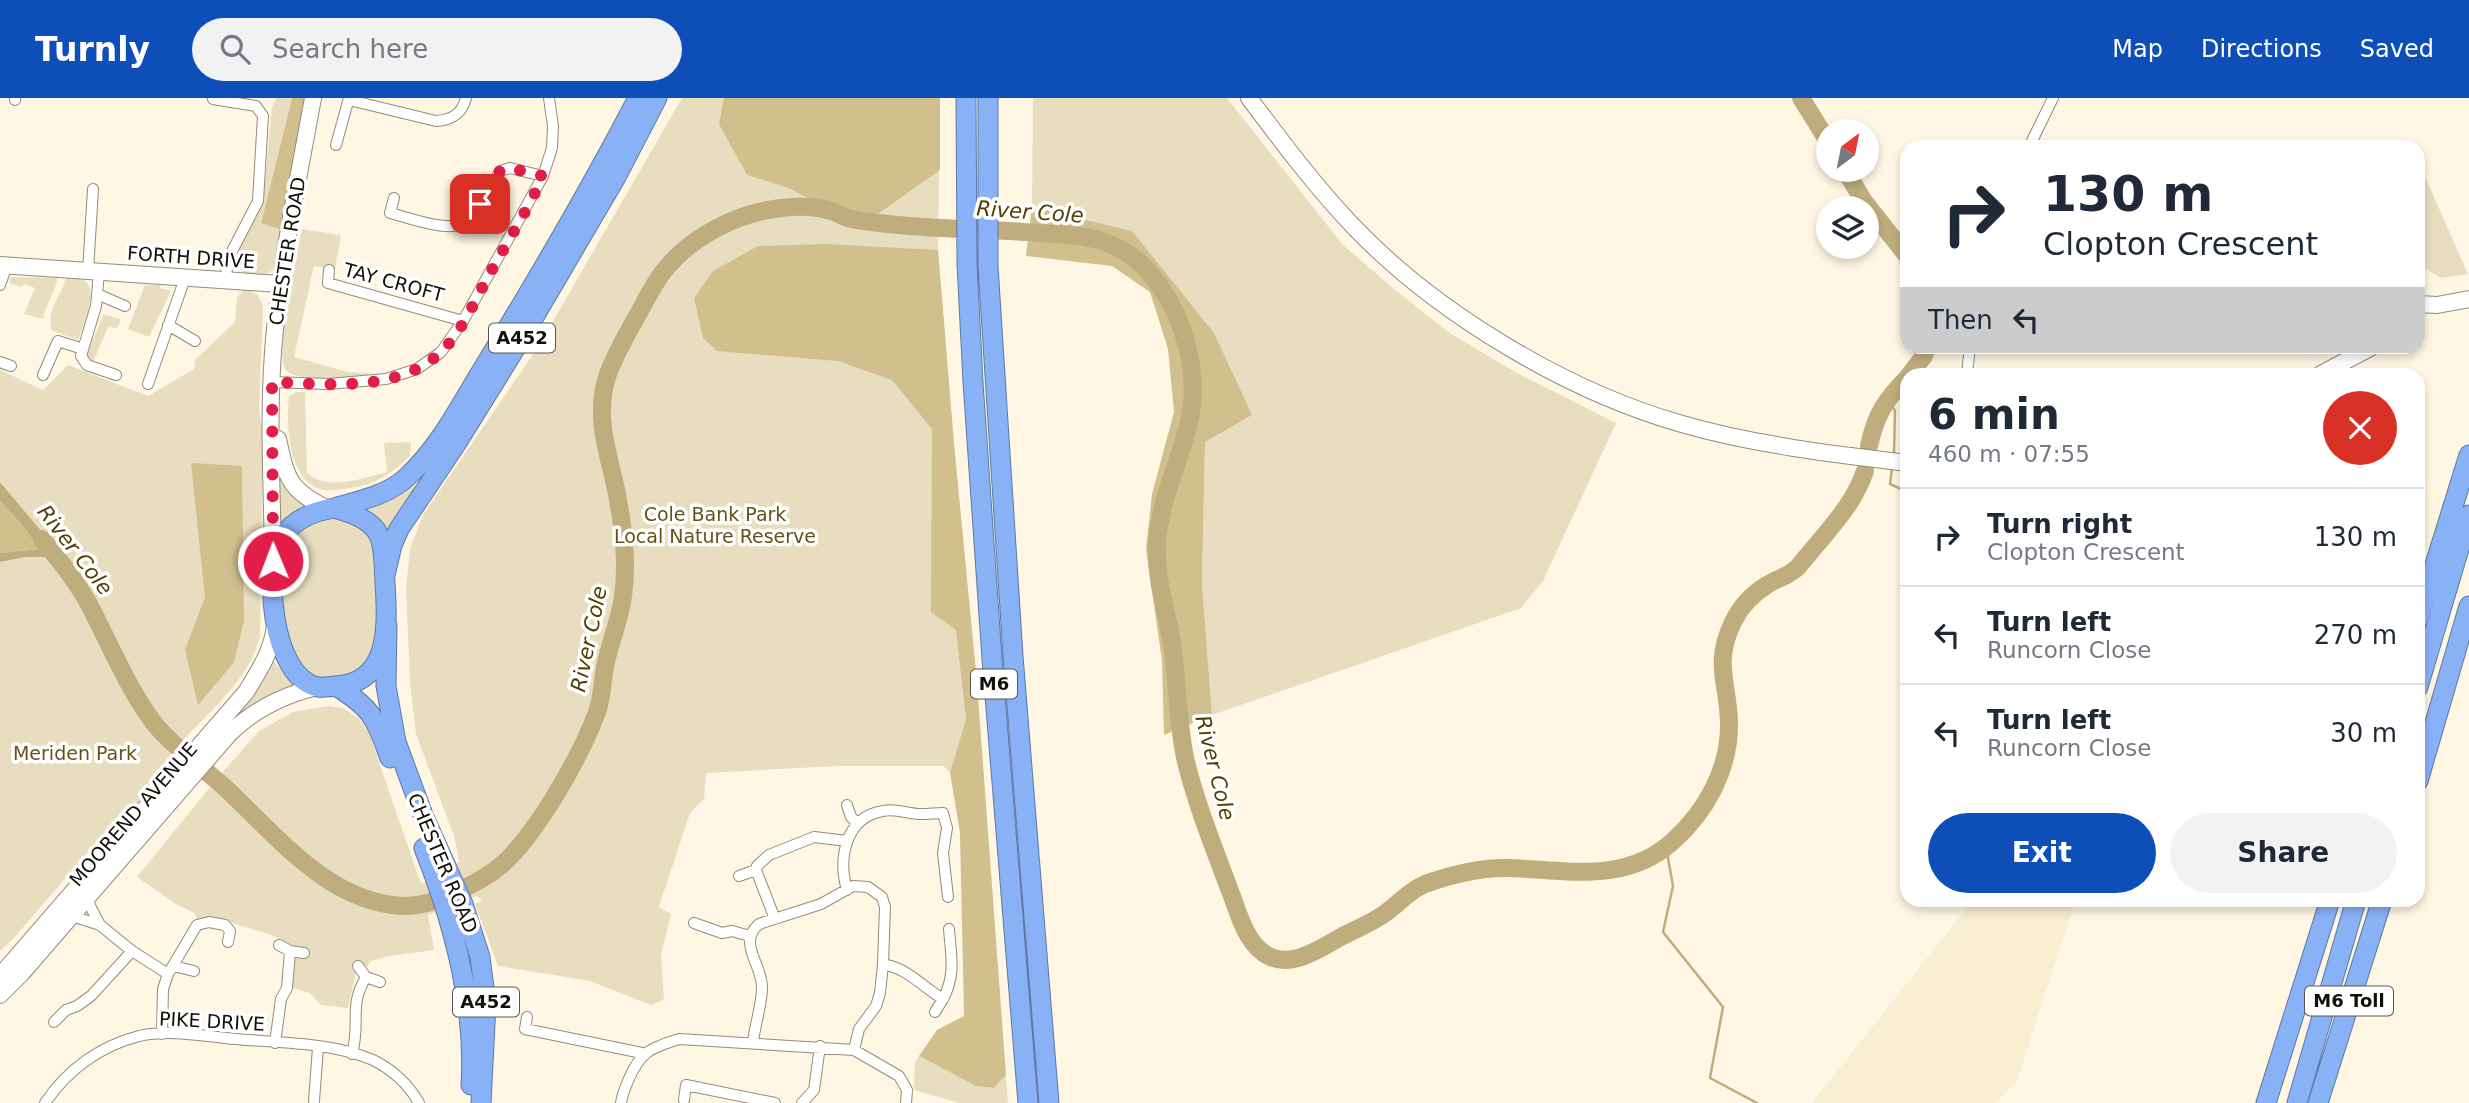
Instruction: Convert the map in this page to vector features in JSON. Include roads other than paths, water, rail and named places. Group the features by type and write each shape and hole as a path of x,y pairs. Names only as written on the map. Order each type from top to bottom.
{"highway":[{"name":"A452","path":"331,508 361,518 379,534 387,625 380,655 370,673 350,684 326,686 300,678 284,654 275,623 273,561 283,535 309,514 387,491 406,479 440,438 602,166 638,98"},
{"name":"A452","path":"384,575 399,528 456,444 521,339 615,177 657,98"},
{"name":"M6","path":"967,98 967,264 992,659 1028,1103"},
{"name":"M6","path":"988,98 988,266 1013,656 1049,1103"},
{"path":"2425,596 2469,455"},
{"path":"2425,663 2469,514"},
{"path":"2425,757 2469,606"},
{"name":"CHESTER ROAD","path":"387,625 386,686 396,743 455,909 478,949 486,1004 481,1103"},
{"name":"CHESTER ROAD","path":"326,686 362,703 372,713 437,862"},
{"path":"2266,1103 2328,907"},
{"name":"M6 Toll","path":"2297,1103 2354,907"},
{"name":"M6 Toll","path":"2318,1103 2380,907"},
{"name":"CHESTER ROAD","path":"455,909 470,1038 470,1103"}],"main road":[{"name":"CHESTER ROAD","path":"273,561 271,405 280,284 313,98"},
{"path":"1249,98 1289,153 1355,228 1413,281 1502,342 1558,373 1643,411 1682,424 1752,441 1900,462"},
{"name":"FORTH DRIVE","path":"3,265 280,284"},
{"path":"2425,310 2469,299"},
{"path":"2425,304 2437,305"},
{"path":"2333,368 2358,354"},
{"name":"CHESTER ROAD","path":"271,405 288,479 308,499 331,508"},
{"name":"MOOREND AVENUE","path":"0,976 213,741 264,663 273,642 275,623"},
{"name":"MOOREND AVENUE","path":"213,741 262,707 301,691 326,686"},
{"name":"MOOREND AVENUE","path":"0,995 87,900 173,787"}],"street":[{"path":"272,382 364,382 417,369 441,352 463,321 543,176 552,148 554,126 549,98"},
{"path":"2032,140 2053,98"},
{"path":"213,99 256,106 263,116 258,201 229,257 225,281"},
{"path":"336,145 349,99 436,121 460,113 465,101"},
{"path":"394,198 390,213 445,227 457,227 470,220 500,171 510,168 543,176"},
{"name":"FORTH DRIVE","path":"83,349 97,294 94,271 93,189"},
{"name":"FORTH DRIVE","path":"0,285 3,265"},
{"name":"TAY CROFT","path":"330,270 328,283 463,321"},
{"path":"148,384 185,278"},
{"path":"97,294 125,306"},
{"path":"168,326 195,341"},
{"path":"43,375 58,341 83,349 80,356 87,365 116,375"},
{"path":"0,362 11,366"},
{"path":"942,799 947,828 943,853 948,897"},
{"path":"847,806 851,817 857,823"},
{"path":"847,890 842,872 847,841 857,823 880,811 943,813"},
{"path":"775,919 756,870 757,866 769,855 814,837 847,841"},
{"path":"739,876 756,870"},
{"path":"753,1042 762,985 750,946 750,936 759,924 821,904 862,885 882,897 885,907 883,964 876,1006 859,1029 854,1050"},
{"path":"87,900 100,925"},
{"path":"72,916 100,925 132,951 170,970 194,971"},
{"path":"162,1034 163,989 170,970 197,925 209,922 225,925 230,931 228,942"},
{"path":"694,923 722,933 732,931 750,936"},
{"path":"936,1012 950,985 952,968 949,929"},
{"path":"275,1042 281,999 287,988 284,948 304,953"},
{"path":"54,1022 66,1010 90,996 132,951"},
{"path":"883,964 899,967 922,987 943,999"},
{"path":"358,966 366,977 380,982"},
{"path":"352,1054 357,1032 355,1005 358,991 366,977"},
{"path":"527,1017 524,1029 642,1054"},
{"name":"PIKE DRIVE","path":"45,1103 71,1071 91,1056 140,1036 162,1034 196,1034 275,1042 352,1054 386,1067 410,1089 419,1103"},
{"path":"621,1103 630,1075 642,1054 655,1046 679,1039 854,1050 899,1076 907,1090 906,1103"},
{"path":"802,1103 814,1090 820,1046"},
{"path":"314,1101 318,1047"},
{"path":"684,1100 686,1085 775,1103"}],"waterway":[{"name":"River Cole","path":"1801,98 1816,122"},
{"name":"River Cole","path":"1852,182 1900,247"},
{"name":"River Cole","path":"42,539 86,599 139,701 158,728 173,743 222,785 282,843 325,878 349,892 374,901 402,906 427,903 475,883 509,858 559,789 597,712 606,662 622,605 625,571 621,519 602,422 603,392 610,369 625,339 656,282 674,259 701,238 731,221 764,211 794,207 819,208 847,218 917,227 1013,231 1102,241 1125,252 1151,274 1167,296 1188,350 1193,389 1192,408 1162,512 1157,542 1159,580 1172,643 1183,747 1201,811 1246,931 1261,951 1280,960 1291,960 1311,953 1373,921 1425,884 1466,872 1499,868 1573,872 1615,869 1635,864 1672,842 1705,803 1714,788 1725,756 1729,722 1723,662 1727,637 1733,622 1756,592 1798,566 1845,509 1865,471"},
{"name":"River Cole","path":"1915,368 1925,354"},
{"name":"River Cole","path":"1869,446 1882,408 1900,386"},
{"path":"1888,398 1895,411 1894,454"},
{"path":"1892,468 1890,484 1900,488"},
{"path":"1666,847 1673,886 1663,932 1723,1007 1710,1078 1757,1103"}],"park label":[{"name":"Cole Bank Park Local Nature Reserve","path":"715,525"},
{"name":"Meriden Park","path":"75,753"}]}
